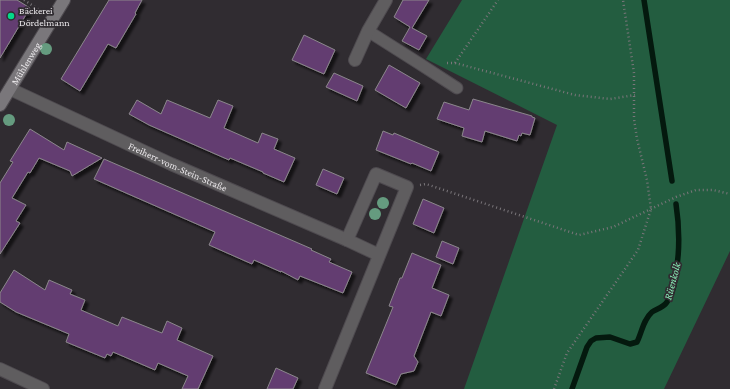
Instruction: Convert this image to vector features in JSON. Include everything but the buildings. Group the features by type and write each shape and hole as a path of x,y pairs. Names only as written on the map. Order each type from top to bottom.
{"main road":[{"name":"Mühlenweg","path":"0,105 64,0"}],"street":[{"path":"355,60 368,31 386,0"},
{"name":"Freiherr-vom-Stein-Straße","path":"10,89 171,164 379,255"},
{"path":"325,389 407,187 376,174 347,240"},
{"path":"0,369 43,389"}],"lane":[{"path":"368,31 457,88"}],"path":[{"path":"24,0 52,19"},
{"path":"455,63 498,0"},
{"path":"554,389 567,353 638,250 651,210 648,180 637,139 634,118 634,73 623,0"},
{"path":"420,64 455,63 574,95 610,99 635,95"},
{"path":"407,187 426,184 579,235 613,227 676,197 696,190 713,190 730,194"}],"green space":[{"path":"462,0 730,0 730,251 664,389 464,389 557,125 426,59"}],"waterway":[{"name":"Rüenkolk","path":"644,0 672,181"},
{"name":"Rüenkolk","path":"572,389 587,347 591,341 596,338 610,337 630,344 637,342 649,315 666,304 669,299 674,285 679,251 679,232 676,204"}],"place":[{"name":"Bäckerei Dördelmann","path":"11,16"}]}
